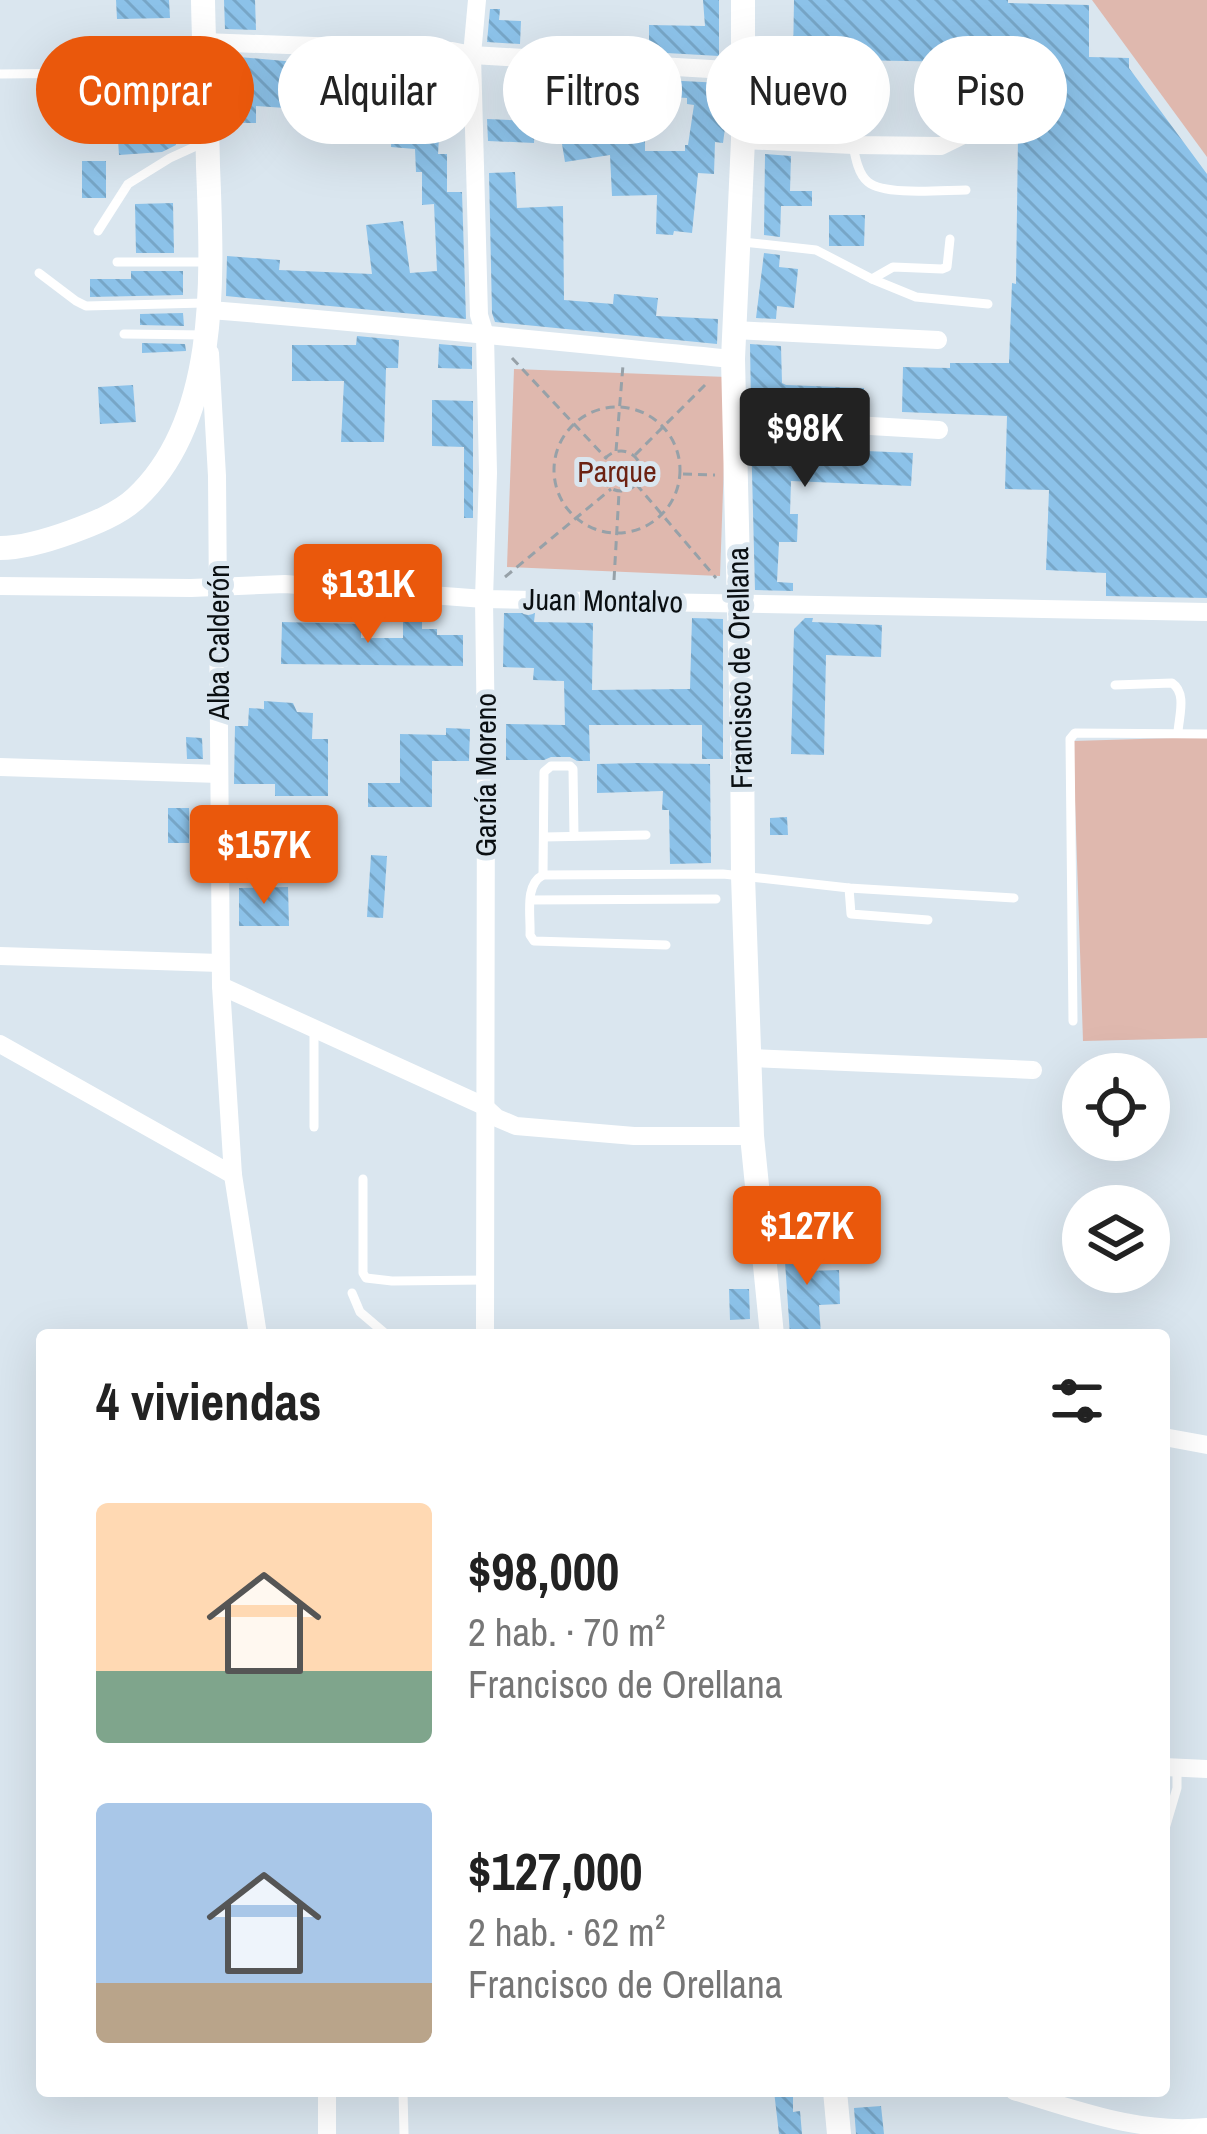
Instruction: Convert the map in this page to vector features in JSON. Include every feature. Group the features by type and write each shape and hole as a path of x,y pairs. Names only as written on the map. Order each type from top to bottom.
{"street":[{"path":"203,0 204,36"},
{"name":"García Moreno","path":"474,36 477,0"},
{"name":"Francisco de Orellana","path":"743,0 744,36"},
{"path":"479,55 706,69"},
{"path":"0,548 50,540 94,524 135,499 165,461 195,392 208,318 208,144"},
{"name":"García Moreno","path":"474,144 488,473 485,1329"},
{"name":"Francisco de Orellana","path":"743,144 734,418 743,876 752,1136 771,1329"},
{"path":"816,144 945,144"},
{"path":"208,318 416,326 734,359"},
{"name":"Alba Calderón","path":"208,318 217,476 221,986"},
{"path":"734,330 938,340"},
{"path":"734,418 939,430"},
{"name":"Juan Montalvo","path":"0,586 285,584 484,599 1207,612"},
{"path":"0,767 219,774"},
{"path":"0,956 220,963"},
{"path":"257,1329 232,1174 221,986 484,1106 516,1126 634,1136 752,1136"},
{"path":"0,1044 232,1174"},
{"path":"750,1058 1033,1070"},
{"path":"1170,1438 1207,1445"},
{"path":"1171,1767 1207,1769"},
{"path":"327,2097 327,2134"},
{"path":"836,2097 839,2134"},
{"path":"1032,2097 1117,2125 1157,2130 1207,2127"}],"lane":[{"path":"0,74 36,74"},
{"path":"98,231 136,177 201,144"},
{"path":"853,146 862,176 869,183 894,189 966,190"},
{"path":"872,279 893,267 947,267 950,239"},
{"path":"738,242 816,250 916,297 988,304"},
{"path":"117,262 211,262"},
{"path":"39,273 86,306 208,318"},
{"path":"124,334 208,318"},
{"path":"1115,685 1172,683 1178,687 1178,732"},
{"path":"1073,1021 1070,739 1075,733 1207,734"},
{"path":"543,875 544,772 551,766 573,769 574,836"},
{"path":"544,837 646,835"},
{"path":"666,945 534,941 530,935 534,881 543,875 743,876 1014,898"},
{"path":"849,888 851,914 928,920"},
{"path":"531,900 716,899"},
{"path":"314,1026 314,1127"},
{"path":"363,1179 366,1278 485,1280"},
{"path":"352,1292 359,1312 380,1329"},
{"path":"1170,1812 1177,1788 1171,1767"},
{"path":"403,2097 404,2134"}],"path":[{"path":"511,357 605,457"},
{"path":"616,451 623,363"},
{"path":"634,455 709,381"},
{"path":"621,406 651,416 663,426 678,453 680,474 676,494 661,515 641,529 617,534 588,527 576,518 554,479 557,448 573,423 596,410 621,406"},
{"path":"616,451 634,455 641,466 636,484 625,491 611,489 601,474 605,457 616,451"},
{"path":"680,474 706,474"},
{"path":"636,484 721,584"},
{"path":"504,578 611,489"},
{"path":"614,581 619,491"}],"green space":[{"path":"1092,0 1207,0 1207,157"},
{"name":"Parque","path":"514,369 727,377 720,576 507,567"},
{"path":"1207,737 1207,1038 1083,1041 1073,741"}],"building":[{"path":"116,0 169,0 170,18 117,19"},
{"path":"224,0 255,0 256,30 225,29"},
{"path":"703,0 719,0 719,36 706,36 706,55 682,54 682,36 649,36 649,25 705,26"},
{"path":"794,0 1008,0 1089,5 1089,57 1129,58 1129,68 1207,174 1207,598 1106,596 1106,573 1046,570 1049,490 1005,489 1007,416 902,412 903,367 1009,363 1012,283 1016,284 1018,144 1067,144 1067,36 914,36 914,61 890,61 890,36 793,36"},
{"path":"490,9 500,9 499,20 521,21 520,36 503,36 503,43 487,42"},
{"path":"254,58 278,60 278,107 256,106 256,123"},
{"path":"682,81 706,82 706,144 715,144 714,174 698,173 692,233 656,234 657,195 612,196 610,155 565,162 562,144 645,144 645,151 685,151 694,105 687,104 687,98 682,98"},
{"path":"487,119 503,120 503,142 488,141"},
{"path":"118,144 176,144 162,152 119,155"},
{"path":"439,144 438,154 447,154 447,192 462,192 466,319 226,296 227,256 280,260 279,270 372,274 366,225 403,221 410,273 437,271 434,204 422,205 422,172 416,172 415,149 391,147"},
{"path":"765,154 791,156 790,191 812,191 812,206 781,206 780,237 764,235"},
{"path":"82,161 106,161 106,198 82,198"},
{"path":"515,172 517,208 563,206 564,300 613,304 614,294 658,298 656,316 718,319 717,344 495,322 489,173"},
{"path":"173,203 174,253 136,253 135,204"},
{"path":"829,215 865,215 864,246 829,246"},
{"path":"764,253 780,255 779,267 798,269 794,308 777,306 776,319 756,318"},
{"path":"131,271 183,271 183,295 90,297 90,279 131,279"},
{"path":"183,313 184,326 140,325 140,314"},
{"path":"357,336 399,340 398,368 386,368 384,442 341,442 344,381 292,381 292,345 356,345"},
{"path":"142,343 185,344 186,351 142,353"},
{"path":"439,344 472,347 472,369 438,368"},
{"path":"750,344 781,346 782,383 786,385 864,388 864,412 751,405"},
{"path":"133,385 136,422 100,424 98,387"},
{"path":"432,400 473,401 473,518 464,518 464,447 432,446"},
{"path":"751,433 796,435 796,448 913,453 911,486 791,481 790,514 798,514 797,542 779,542 777,582 793,583 793,591 755,590"},
{"path":"504,613 535,613 534,622 593,623 592,690 690,689 692,618 723,619 723,759 702,759 702,725 589,725 590,761 570,757 506,760 506,724 565,725 564,681 533,680 534,668 503,667"},
{"path":"403,616 422,616 422,629 437,629 437,635 463,635 463,666 281,664 282,622 361,624 361,638 403,638"},
{"path":"805,618 882,625 881,657 826,655 824,755 791,754 794,629"},
{"path":"264,701 293,703 297,712 313,713 312,739 328,739 328,796 275,796 275,784 234,784 235,726 248,726 249,708 264,709"},
{"path":"446,728 470,729 469,761 432,761 432,807 368,807 368,783 400,783 400,734 446,735"},
{"path":"186,737 202,738 203,759 187,759"},
{"path":"597,764 710,764 711,863 670,864 669,810 662,810 663,791 597,793"},
{"path":"168,808 189,808 189,843 168,843"},
{"path":"787,817 788,835 770,835 770,818"},
{"path":"278,852 323,852 322,867 300,865 300,874 278,874"},
{"path":"371,855 387,856 383,918 367,917"},
{"path":"288,887 289,926 239,926 239,888"},
{"path":"803,1231 806,1271 839,1270 840,1304 819,1305 821,1329 790,1329 783,1232"},
{"path":"729,1289 749,1289 750,1319 730,1320"},
{"path":"775,2097 793,2097 802,2134 779,2134"},
{"path":"881,2106 884,2134 856,2134 854,2108"}]}
